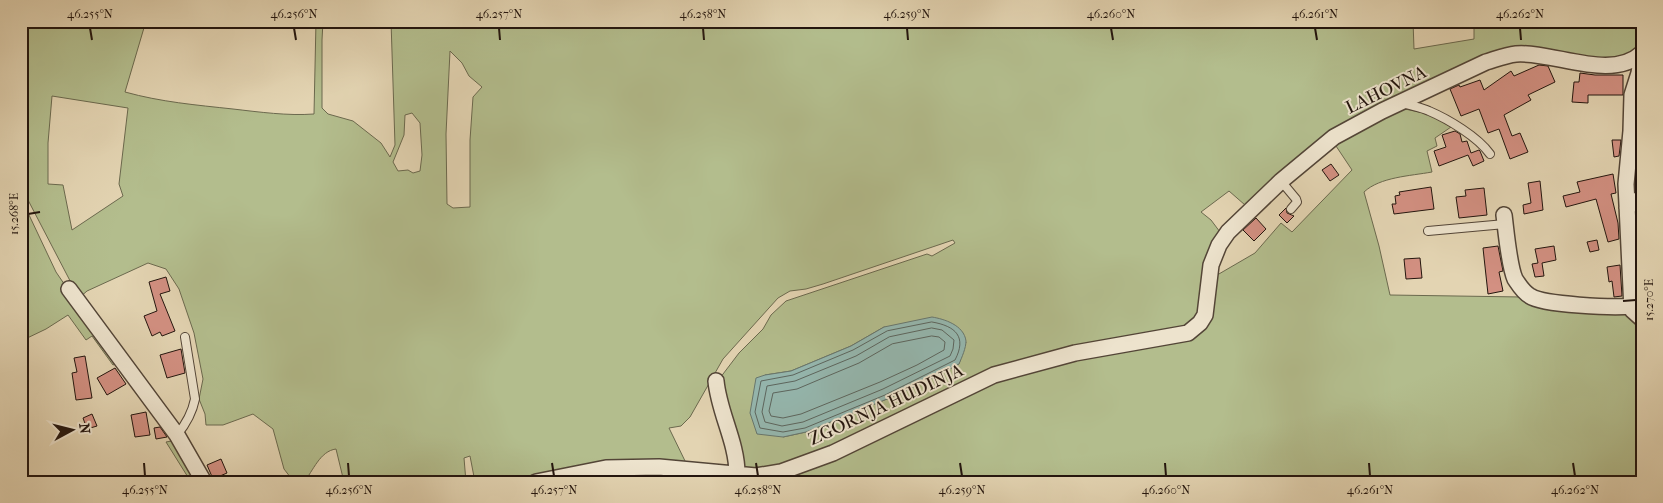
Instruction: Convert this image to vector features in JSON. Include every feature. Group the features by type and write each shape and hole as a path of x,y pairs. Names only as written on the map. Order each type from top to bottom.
{"street":[{"name":"LAHOVNA","path":"1208,280 1211,265 1220,244 1228,232 1281,181 1334,137 1401,103 1486,62 1517,54 1563,59 1599,66 1640,62"},
{"path":"1640,62 1632,95 1626,184 1632,306 1634,313 1642,319"},
{"path":"1627,208 1642,197"},
{"path":"1505,219 1514,277 1521,288 1531,297 1556,302 1606,307 1632,306"},
{"name":"ZGORNJA HUDINJA","path":"536,482 593,476 606,468 659,467 756,476 781,472 833,453 994,375 1075,353 1188,333 1200,323 1205,314 1208,301 1208,280"},
{"path":"69,289 177,435 204,482"},
{"path":"716,381 718,398 723,411 737,474"}],"lane":[{"path":"1401,103 1429,111 1445,120 1484,146 1490,154"},
{"path":"1281,181 1296,199 1297,202 1291,209"},
{"path":"1428,232 1505,219"},
{"path":"177,435 186,424 193,409 195,399 185,337"}],"green space":[{"path":"21,21 146,21 125,92 179,103 263,112 314,114 316,21 323,21 322,108 328,114 353,121 381,143 390,157 395,145 391,21 1413,21 1414,49 1474,39 1474,21 1642,21 1642,33 1639,35 1641,44 1636,48 1634,54 1609,62 1524,50 1333,132 1280,171 1245,205 1229,191 1201,212 1211,220 1220,232 1208,252 1204,270 1200,313 1184,330 1059,351 809,458 757,471 742,468 720,378 739,353 763,329 771,315 786,301 927,254 932,256 955,243 953,240 823,284 790,291 778,298 723,359 690,417 681,426 669,428 687,465 657,461 618,460 580,466 511,482 475,482 470,456 464,458 466,482 344,482 336,449 321,457 304,482 294,482 284,469 273,429 253,414 223,425 206,425 205,414 199,399 203,379 194,333 179,289 166,269 148,263 87,291 79,298 28,200 21,180","holes":["450,51 462,63 469,76 482,87 473,97 470,140 470,207 453,208 447,204 446,134","52,96 128,108 119,184 123,196 72,230 63,185 48,184 48,143","412,113 420,123 422,155 420,171 413,173 408,170 398,171 393,162 404,135 405,115","884,327 966,342 959,364 887,399 806,432 783,437 765,375 791,371 851,346"]},
{"path":"1400,108 1429,114 1451,127 1435,138 1437,146 1427,151 1432,172 1387,180 1378,183 1364,192 1390,295 1522,297 1626,311 1642,323 1642,482 768,482 994,381 1198,329 1212,278 1255,253 1281,223 1292,232 1352,170 1334,143"},
{"path":"21,198 56,272 118,363 113,365 92,336 86,340 68,315 46,329 21,341"},
{"path":"1642,209 1642,315 1637,311 1639,286 1636,224 1637,212"},
{"path":"177,440 200,482 191,482 166,442"},
{"path":"677,473 680,482 634,482 632,474"}],"water":[{"path":"932,317 953,324 962,331 966,341 959,364 887,399 806,432 783,437 757,434 750,413 756,378 791,371 851,346 884,327"}],"building":[{"path":"1539,65 1548,66 1555,82 1528,95 1531,100 1504,115 1512,136 1520,133 1528,152 1510,159 1499,129 1488,133 1479,109 1461,116 1450,89 1480,80 1484,90 1511,71 1514,76"},
{"path":"1580,73 1623,75 1623,95 1588,95 1588,103 1572,102 1574,82 1579,82"},
{"path":"1455,131 1460,134 1462,142 1467,141 1471,153 1480,151 1484,161 1473,166 1468,155 1439,166 1434,151 1446,147 1442,135"},
{"path":"1612,140 1621,140 1619,156 1614,157"},
{"path":"1331,164 1339,175 1330,181 1322,170"},
{"path":"1613,174 1616,193 1611,194 1618,223 1619,239 1608,242 1596,199 1566,207 1563,196 1580,192 1577,182"},
{"path":"1540,181 1543,210 1524,214 1523,205 1531,203 1528,183"},
{"path":"1431,187 1434,209 1394,214 1392,204 1396,204 1395,196 1400,195 1399,192"},
{"path":"1484,188 1487,215 1459,218 1456,197 1466,196 1465,190"},
{"path":"1286,208 1287,213 1294,216 1287,223 1279,215"},
{"path":"1256,218 1266,229 1254,241 1243,230"},
{"path":"1597,240 1599,250 1590,252 1587,242"},
{"path":"1498,246 1503,271 1499,272 1503,291 1488,294 1483,248"},
{"path":"1554,246 1556,260 1542,263 1544,276 1535,277 1532,264 1538,263 1535,249"},
{"path":"1420,258 1422,278 1406,279 1404,259"},
{"path":"1620,265 1622,296 1614,297 1612,281 1609,282 1607,267"},
{"path":"166,277 170,291 160,294 175,331 162,336 160,332 152,336 144,316 157,311 149,282"},
{"path":"181,349 185,373 167,378 160,355"},
{"path":"85,356 92,398 76,400 72,373 77,372 74,358"},
{"path":"115,368 126,384 107,395 97,378"},
{"path":"146,412 150,435 135,437 131,415"},
{"path":"92,414 97,426 87,429 83,418"},
{"path":"160,427 167,437 156,439 154,428"},
{"path":"221,459 227,473 213,479 207,465"}]}
